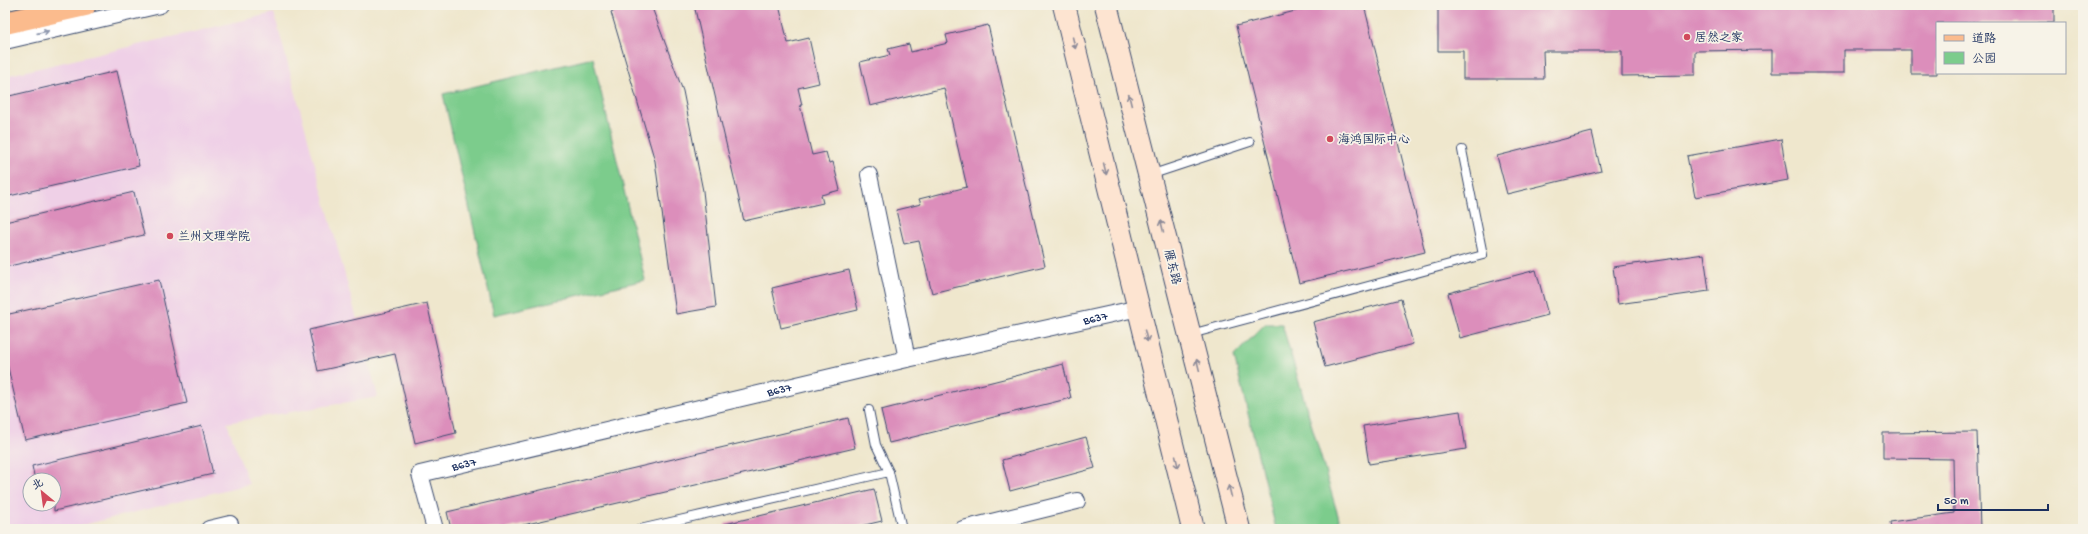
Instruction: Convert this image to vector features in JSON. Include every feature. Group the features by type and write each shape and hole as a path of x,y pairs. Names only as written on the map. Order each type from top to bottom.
{"main road":[{"path":"5,23 85,5"},
{"path":"1064,5 1193,529"},
{"name":"雁东路","path":"1106,5 1239,529"}],"street":[{"path":"5,41 160,5"},
{"path":"869,175 907,359"},
{"name":"B637","path":"435,529 420,474 907,359 1139,308"},
{"path":"963,529 1077,501"},
{"path":"209,529 230,524 231,529"}],"lane":[{"path":"1149,175 1250,142"},
{"path":"1190,334 1483,255 1462,150"},
{"path":"869,410 876,445 889,472 902,529"},
{"path":"640,529 889,472"}],"shaded area":[{"name":"兰州文理学院","path":"274,13 378,397 227,423 249,484 67,529 5,529 5,76"}],"green space":[{"path":"593,58 645,280 494,315 443,94"},
{"path":"1265,324 1282,324 1342,529 1276,529 1234,356"}],"building":[{"path":"623,5 651,5 683,91 703,191 716,307 676,314 655,161 611,12"},
{"path":"694,5 767,5 768,8 779,5 788,43 809,38 819,83 798,88 802,105 800,105 812,155 826,152 829,163 833,162 840,190 821,195 823,203 744,221"},
{"name":"海鸿国际中心","path":"1319,5 1364,5 1425,252 1299,283 1236,26"},
{"name":"居然之家","path":"1438,5 2054,5 2054,22 1936,22 1936,74 1911,74 1911,50 1844,50 1844,73 1772,73 1772,50 1695,51 1695,75 1622,76 1622,51 1543,51 1544,79 1463,79 1463,51 1438,51"},
{"path":"988,25 1045,266 932,293 919,241 904,244 896,210 921,204 919,199 967,187 944,88 870,106 860,62 890,55 888,49 909,44 911,52 948,43 946,35"},
{"path":"117,71 139,166 5,197 5,97"},
{"path":"1592,132 1601,171 1507,194 1497,156"},
{"path":"1781,139 1788,180 1695,197 1687,156"},
{"path":"134,192 144,235 5,267 5,222"},
{"path":"1704,254 1709,291 1618,304 1613,267"},
{"path":"849,270 858,310 781,328 772,288"},
{"path":"1536,270 1548,315 1460,338 1448,293"},
{"path":"159,280 187,403 25,440 5,355 5,315"},
{"path":"1401,299 1413,344 1325,367 1313,322"},
{"path":"427,303 456,433 415,443 395,354 318,371 309,330"},
{"path":"1063,364 1071,398 889,443 881,410"},
{"path":"1460,411 1466,449 1369,464 1363,426"},
{"path":"848,418 855,448 506,529 451,529 447,512"},
{"path":"202,426 213,474 62,509 62,472 33,472 32,466"},
{"path":"1977,432 1980,529 1891,529 1890,522 1954,513 1953,459 1883,458 1883,433"},
{"path":"1086,437 1095,468 1010,491 1002,460"},
{"path":"874,489 882,521 848,529 725,529 725,524"}],"place":[{"name":"居然之家","path":"1687,37"},
{"name":"海鸿国际中心","path":"1330,139"},
{"name":"兰州文理学院","path":"170,236"}]}
